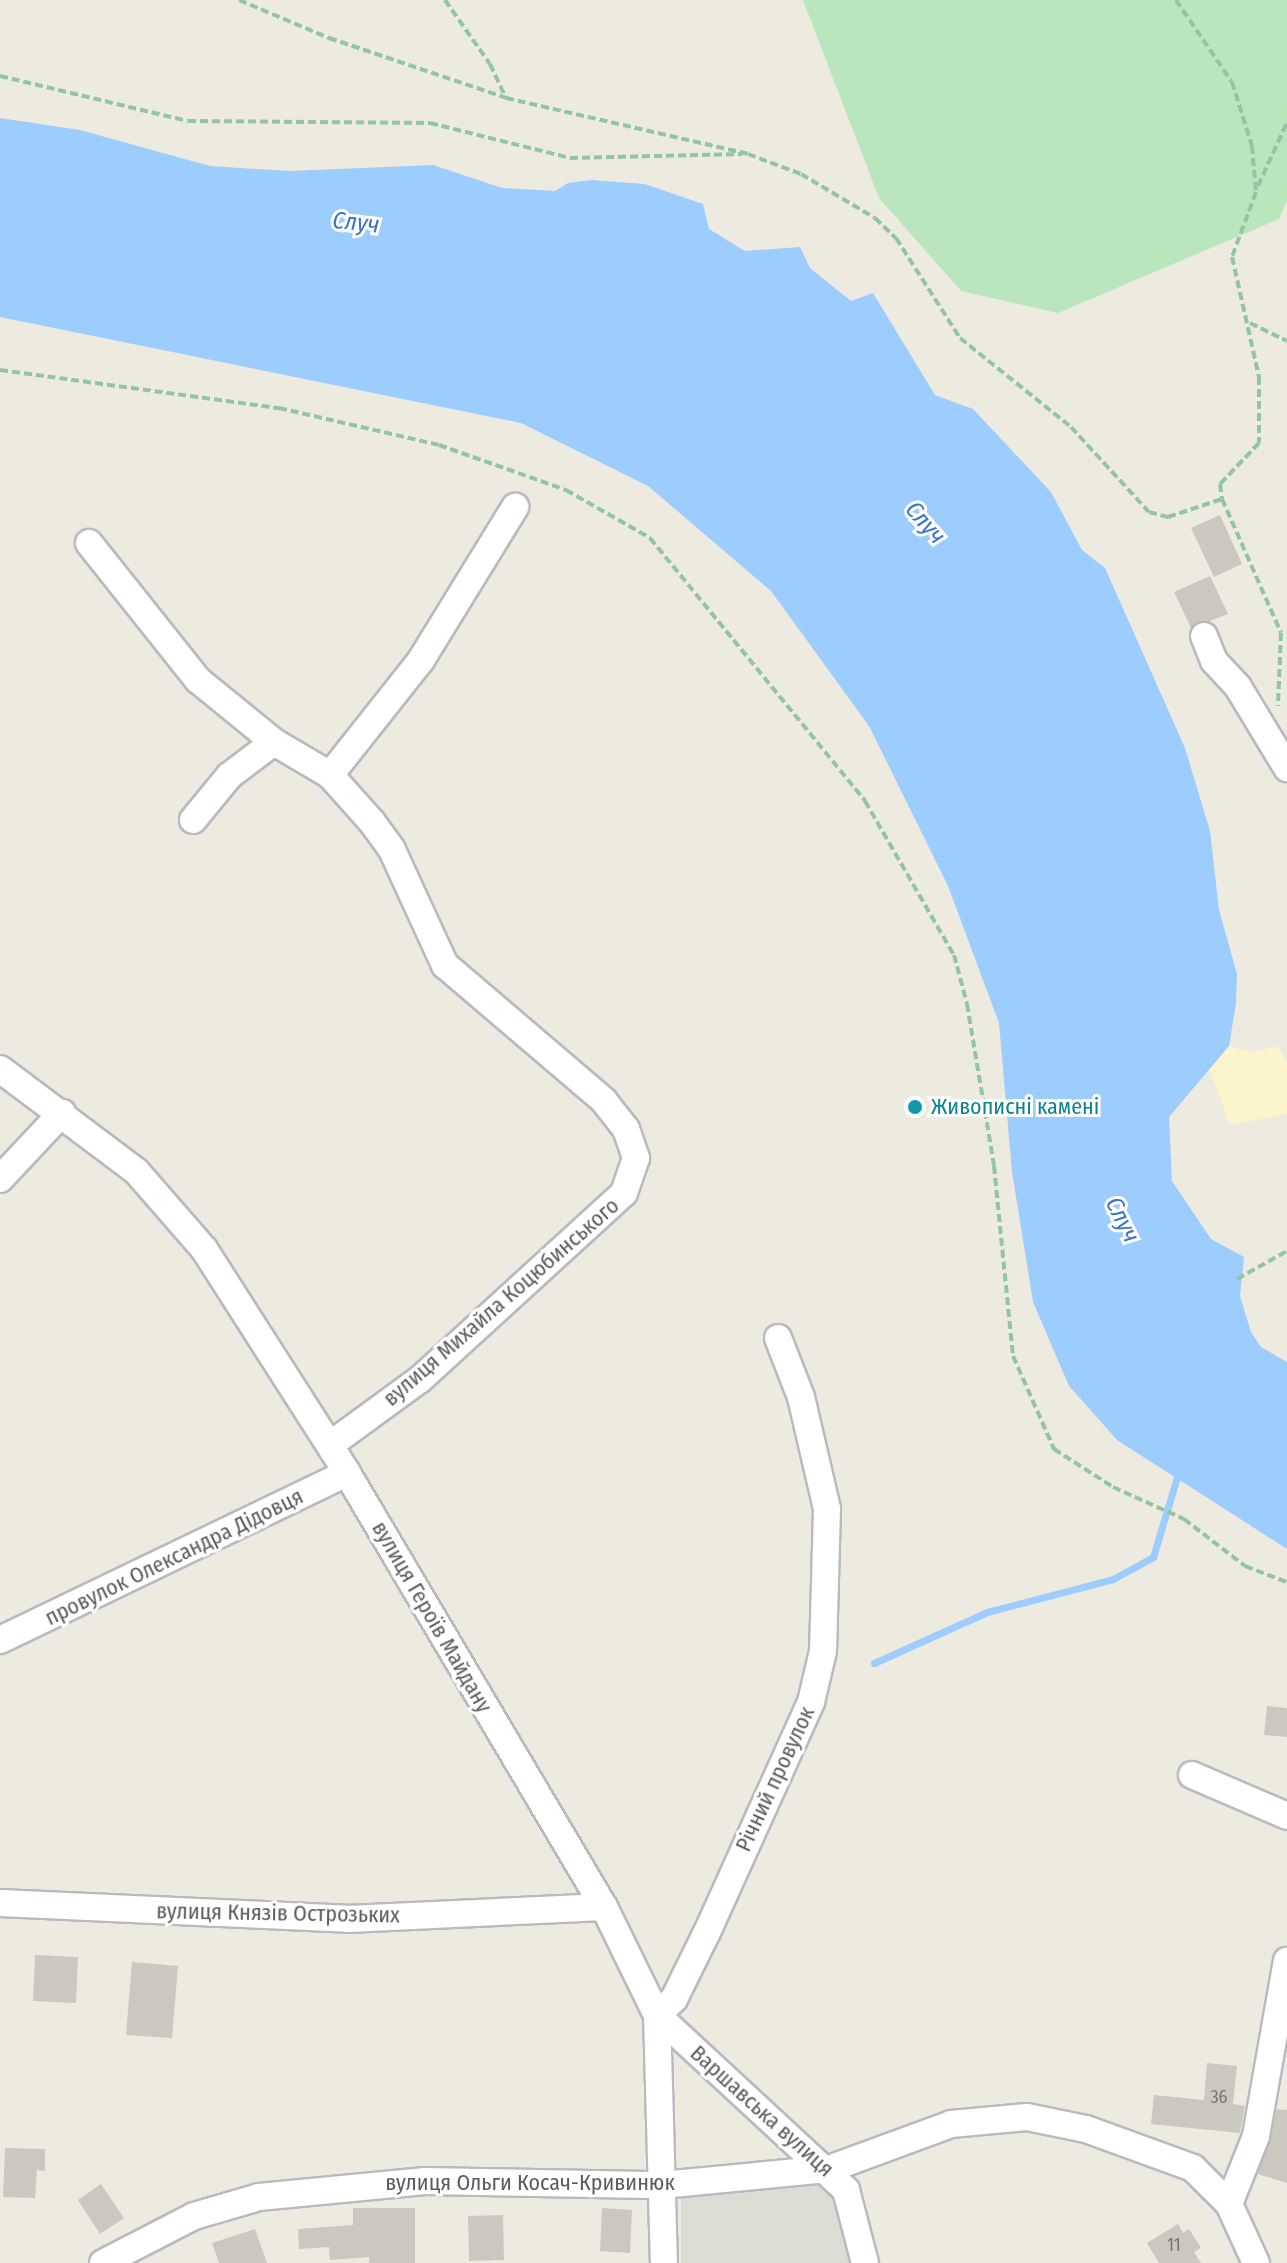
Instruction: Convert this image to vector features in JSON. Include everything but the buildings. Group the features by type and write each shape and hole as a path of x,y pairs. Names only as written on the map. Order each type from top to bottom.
{"street":[{"path":"330,775 421,660 515,507"},
{"name":"вулиця Михайла Коцюбинського","path":"89,543 198,680 274,742 330,775 392,850 445,965 604,1101 626,1129 636,1158 624,1193 419,1380 330,1445"},
{"path":"1204,636 1214,661 1282,756"},
{"path":"193,820 229,776 274,742"},
{"name":"вулиця Героїв Майдану","path":"0,1069 137,1172 204,1249 330,1445 604,1907 657,2015 664,2263"},
{"path":"0,1179 62,1113"},
{"name":"Річний провулок","path":"657,2015 674,1999 707,1932 811,1702 823,1651 827,1509 801,1397 778,1338"},
{"name":"провулок Олександра Дідовця","path":"0,1640 347,1473"},
{"path":"1192,1775 1287,1816"},
{"name":"вулиця Князів Острозьких","path":"0,1903 348,1919 604,1907"},
{"path":"1256,2263 1229,2204 1256,2136 1287,1961"},
{"name":"Варшавська вулиця","path":"657,2015 829,2169 846,2190 865,2263"},
{"path":"1269,2073 1287,2043"},
{"name":"вулиця Ольги Косач-Кривинюк","path":"103,2263 194,2216 259,2197 425,2181 662,2185 829,2169 951,2124 1027,2117 1158,2151 1193,2168 1229,2204"}],"path":[{"path":"239,0 329,38 506,98 748,154 801,174 875,218 896,238 960,338 1071,427 1149,512 1168,517 1222,499"},
{"path":"445,0 490,64 506,98"},
{"path":"1176,0 1232,82 1252,146 1256,192"},
{"path":"0,76 188,121 430,123 570,158 748,154"},
{"path":"1282,756 1281,633 1222,499 1220,484 1259,443 1259,377 1250,323 1232,257 1287,122"},
{"path":"1250,323 1287,341"},
{"path":"0,370 279,408 439,445 566,490 650,538 865,801 954,955 967,1004 994,1166 1013,1356 1054,1449 1113,1487 1184,1519 1245,1566 1287,1582"},
{"path":"1237,1279 1287,1251"}],"shaded area":[{"path":"830,2178 850,2263 681,2263 681,2192"}],"green space":[{"path":"803,0 1287,0 1287,200 1279,219 1058,313 961,291 879,198"}],"sand":[{"path":"1229,1046 1251,1053 1277,1046 1287,1063 1287,1114 1230,1125 1209,1068"}],"water":[{"name":"Случ","path":"0,118 80,130 210,166 290,171 433,165 502,188 555,191 568,183 591,180 645,184 703,204 709,229 745,251 800,247 810,268 851,301 873,293 935,395 973,409 1051,492 1082,550 1105,568 1185,748 1210,831 1219,910 1237,974 1229,1046 1169,1117 1172,1181 1211,1239 1244,1257 1240,1296 1251,1332 1261,1347 1287,1362 1287,1549 1117,1440 1069,1386 1033,1302 1012,1172 999,1023 948,886 869,726 771,591 648,486 521,423 0,317"}],"waterway":[{"path":"874,1663 987,1612 1113,1579 1153,1557 1180,1467"}],"place":[{"name":"Живописні камені","path":"915,1107"}]}
